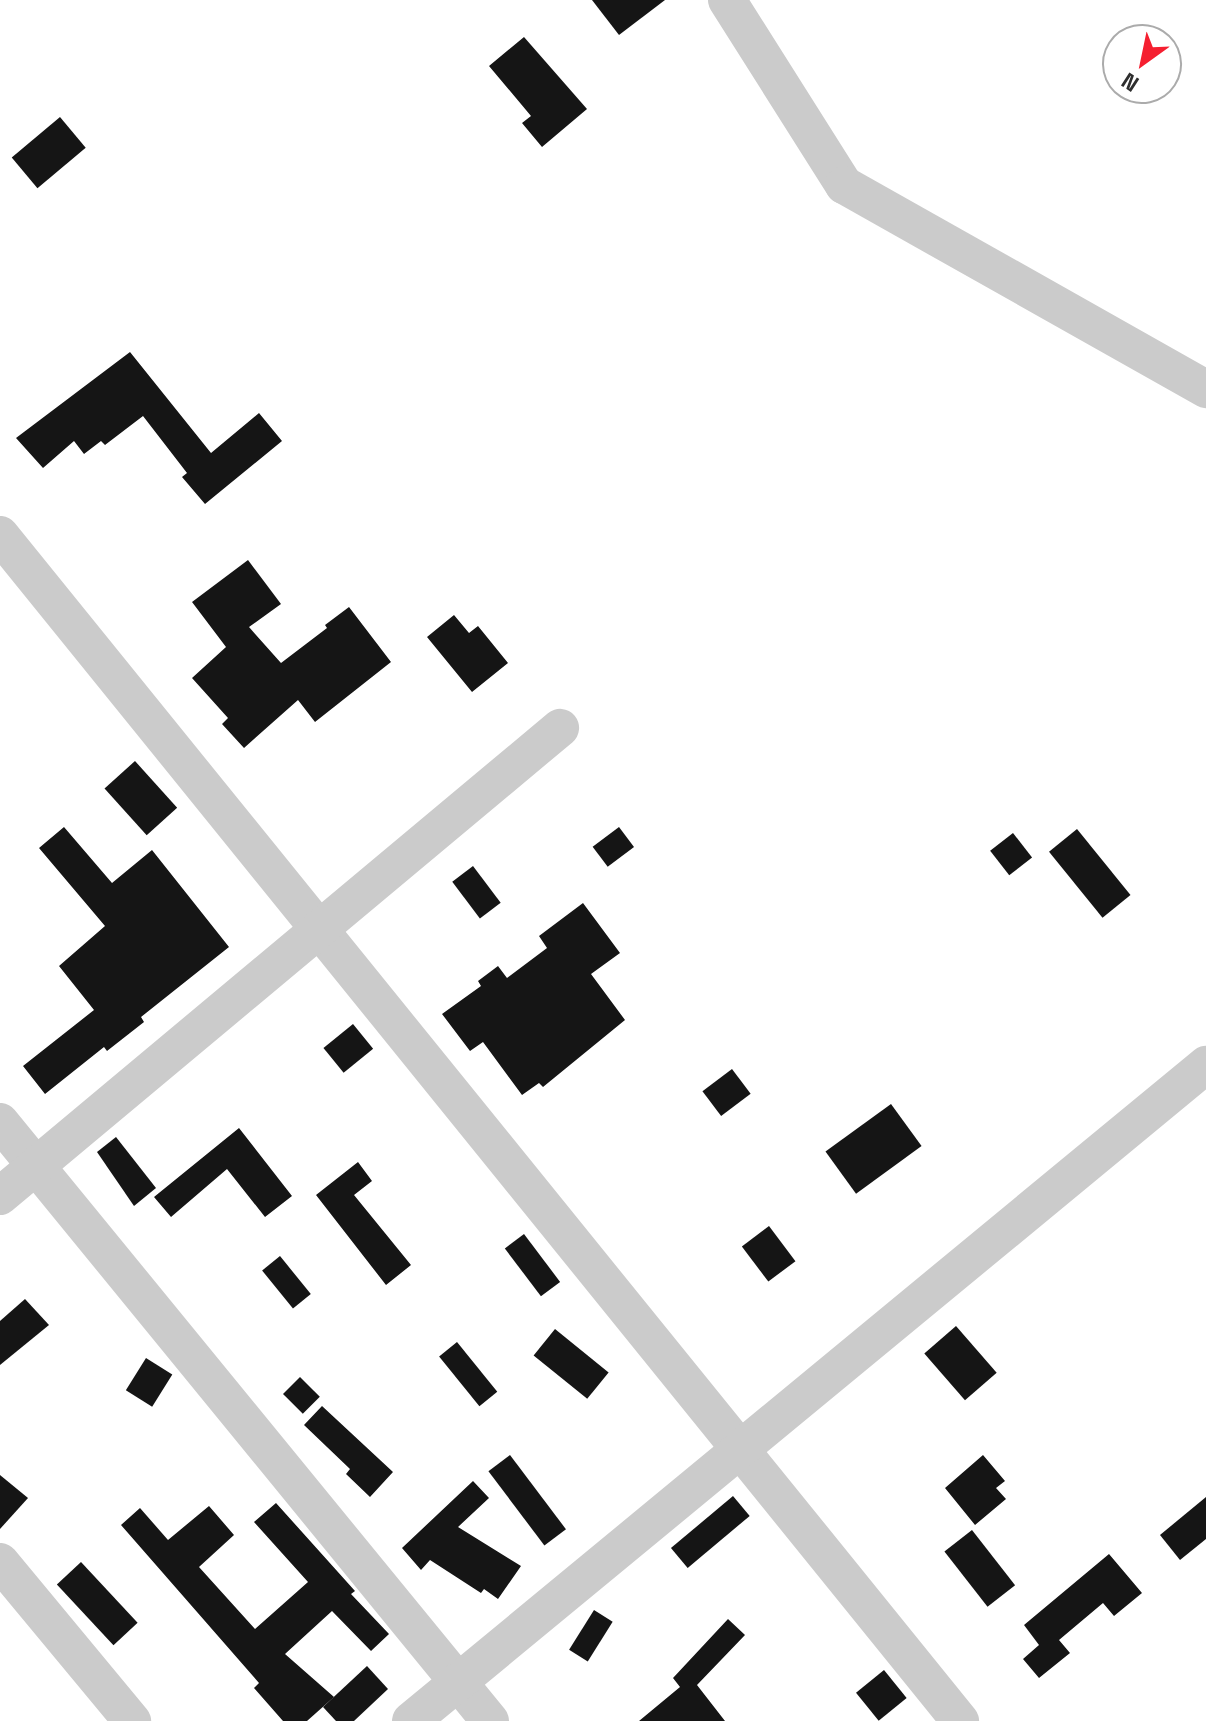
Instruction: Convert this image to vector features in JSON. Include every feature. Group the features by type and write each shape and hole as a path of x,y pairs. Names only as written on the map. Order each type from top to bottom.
{"street":[{"path":"727,0 844,185 1206,389"},
{"path":"0,535 960,1721"},
{"path":"0,1196 560,728"},
{"path":"411,1721 1206,1065"},
{"path":"0,1122 490,1721"},
{"path":"0,1562 132,1721"}],"building":[{"path":"592,0 665,0 619,35"},
{"path":"524,37 587,109 542,147 522,123 531,116 489,66"},
{"path":"60,117 86,148 37,188 12,157"},
{"path":"130,352 211,453 259,413 282,441 205,504 182,477 187,473 143,416 105,445 101,441 84,454 74,441 43,468 16,438"},
{"path":"248,560 281,604 249,627 281,663 349,607 391,662 315,722 298,700 244,748 222,724 228,718 192,678 226,647 192,602"},
{"path":"454,615 469,633 478,626 508,663 472,692 427,637"},
{"path":"135,761 177,808 147,835 105,788"},
{"path":"64,827 112,883 152,850 229,947 141,1017 144,1022 107,1051 104,1047 45,1094 23,1066 94,1010 59,966 105,926 39,848"},
{"path":"619,827 634,847 608,867 593,847"},
{"path":"1077,829 1130,895 1103,918 1049,852"},
{"path":"1013,833 1032,857 1009,875 990,851"},
{"path":"473,866 501,903 480,918 452,882"},
{"path":"583,903 620,953 591,974 625,1020 543,1087 539,1083 522,1095 483,1042 470,1051 442,1014 481,986 478,981 498,966 507,978 547,948 539,936"},
{"path":"353,1024 373,1049 344,1073 323,1048"},
{"path":"732,1069 751,1094 721,1116 702,1091"},
{"path":"891,1104 922,1146 856,1194 825,1152"},
{"path":"239,1128 292,1196 265,1217 227,1169 171,1217 154,1197"},
{"path":"116,1137 156,1188 134,1206 97,1152"},
{"path":"358,1162 372,1181 354,1195 411,1265 386,1285 316,1195"},
{"path":"769,1226 795,1261 768,1282 742,1246"},
{"path":"524,1234 560,1282 541,1296 505,1248"},
{"path":"280,1256 311,1294 293,1309 262,1270"},
{"path":"25,1299 49,1325 0,1365 0,1321"},
{"path":"956,1326 997,1373 965,1400 924,1354"},
{"path":"555,1329 609,1372 587,1399 534,1355"},
{"path":"457,1342 497,1392 479,1406 439,1356"},
{"path":"146,1358 172,1374 152,1407 126,1390"},
{"path":"300,1377 320,1397 303,1414 283,1394"},
{"path":"322,1406 393,1472 370,1497 346,1474 350,1469 304,1425"},
{"path":"510,1455 566,1529 544,1546 488,1471"},
{"path":"983,1455 1005,1481 996,1488 1006,1499 975,1525 945,1488"},
{"path":"0,1475 28,1498 0,1529"},
{"path":"473,1481 489,1498 458,1527 521,1566 498,1599 484,1589 481,1593 430,1560 421,1570 402,1548"},
{"path":"733,1496 750,1516 688,1568 671,1548"},
{"path":"1206,1497 1206,1539 1180,1560 1160,1535"},
{"path":"276,1503 355,1591 351,1594 389,1634 371,1651 332,1611 285,1654 334,1697 307,1721 283,1721 254,1688 259,1683 121,1525 140,1508 168,1540 209,1506 234,1535 199,1567 255,1629 308,1582 254,1522"},
{"path":"972,1530 1015,1585 988,1607 944,1552"},
{"path":"1109,1554 1142,1593 1114,1616 1103,1603 1059,1640 1070,1653 1039,1678 1023,1659 1039,1645 1024,1625"},
{"path":"81,1562 138,1623 113,1645 57,1585"},
{"path":"594,1610 613,1622 588,1662 569,1650"},
{"path":"728,1619 745,1635 697,1685 725,1721 639,1721 680,1687 673,1678"},
{"path":"367,1666 388,1689 354,1721 336,1721 323,1707"},
{"path":"884,1670 907,1698 879,1721 856,1693"}]}
